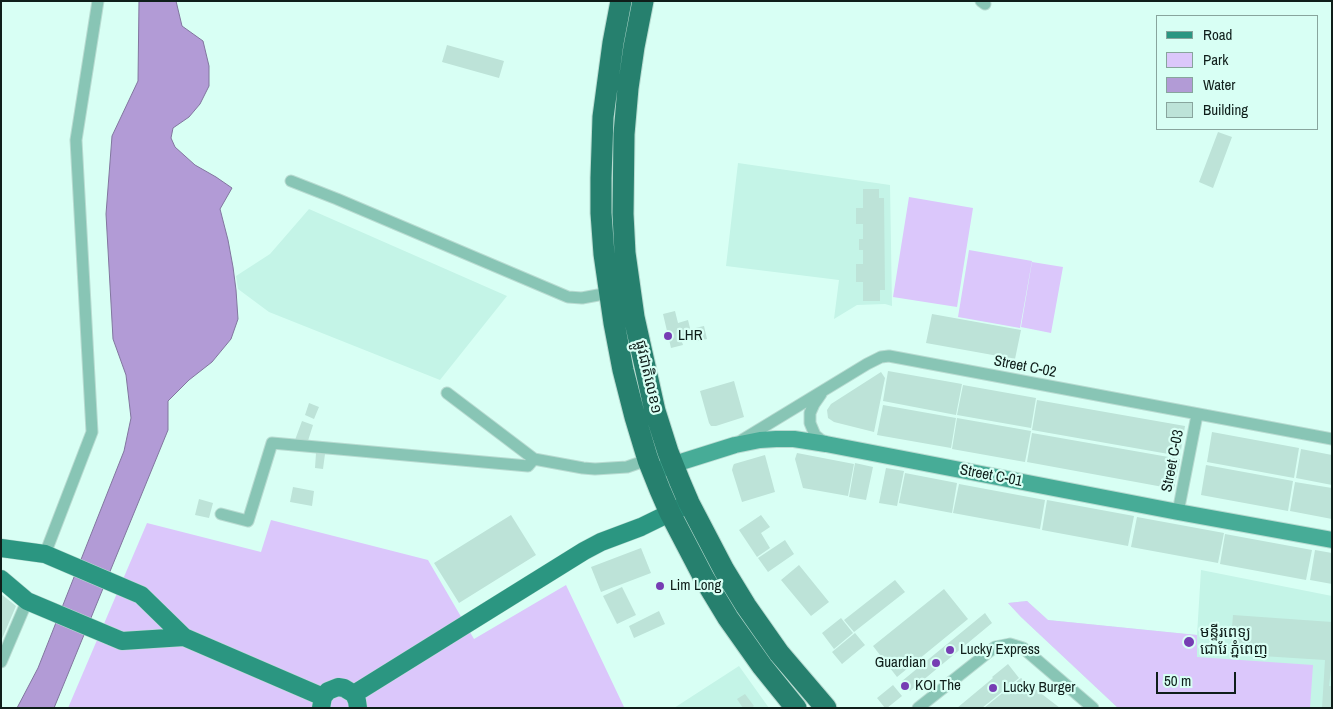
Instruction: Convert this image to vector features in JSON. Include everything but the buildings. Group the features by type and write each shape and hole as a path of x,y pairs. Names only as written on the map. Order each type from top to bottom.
{"highway":[{"name":"ផ្លូវជាតិលេខ១","path":"621,1 612,43 606,86 602,138 601,213 609,293 623,370 650,466 670,513 705,580 728,618 762,666 796,708"},
{"name":"ផ្លូវជាតិលេខ១","path":"643,1 628,88 622,179 626,262 634,317 655,411 670,458 689,503 724,570 746,606 779,652 826,708"}],"main road":[{"path":"1,548 51,556 141,595 184,637 322,702 328,691 338,687 344,688 356,701 584,551 601,542 641,527 689,503"},
{"path":"1,578 32,603 122,641 184,637"}],"street":[{"path":"51,556 92,432 76,140 98,1"},
{"path":"291,181 346,202 568,297 582,298 609,293"},
{"name":"Street C-02","path":"735,445 826,388 881,357 890,356 1332,439"},
{"path":"826,388 814,404 810,413 810,423 815,435 826,444"},
{"path":"447,393 534,459 595,469 650,466"},
{"name":"Street C-03","path":"1178,512 1197,415"},
{"name":"Street C-01","path":"650,466 670,458 760,440 794,439 1332,540"},
{"path":"221,514 248,521 272,443 528,466 534,459"},
{"path":"1,662 32,603"},
{"path":"918,708 995,647 1010,644 1023,648 1093,708"}],"shaded area":[{"path":"738,163 890,185 892,306 885,304 857,305 834,319 839,280 726,266"},
{"path":"309,209 507,296 440,380 269,312 238,289 236,276 270,254"},
{"name":"មន្ទីរពេទ្យ ជោរែ ភ្នំពេញ","path":"1201,570 1332,596 1332,708 1118,708 1008,603 1027,601 1048,620 1197,635"},
{"path":"739,666 769,708 674,708"}],"green space":[{"path":"909,197 973,208 957,307 893,297"},
{"path":"969,250 1032,261 1020,328 958,317"},
{"path":"1032,262 1063,267 1051,333 1021,327"},
{"path":"271,520 428,560 474,639 566,585 624,707 68,708 147,523 261,552"},
{"path":"1027,601 1048,620 1197,635 1197,657 1313,665 1310,708 1118,708 1008,603"}],"water":[{"path":"139,1 176,1 182,26 203,41 209,66 209,86 200,104 189,117 173,128 171,138 175,147 195,165 232,188 220,209 233,267 238,319 231,339 212,362 189,380 168,401 168,430 54,708 17,708 38,668 124,451 131,418 126,375 113,339 106,214 112,136 138,81"}],"place":[{"name":"LHR","path":"668,336"},
{"name":"Lim Long","path":"660,586"},
{"name":"មន្ទីរពេទ្យ ជោរែ ភ្នំពេញ","path":"1189,642"},
{"name":"Lucky Express","path":"950,650"},
{"name":"Guardian","path":"936,663"},
{"name":"KOI The","path":"905,686"},
{"name":"Lucky Burger","path":"993,688"}]}
